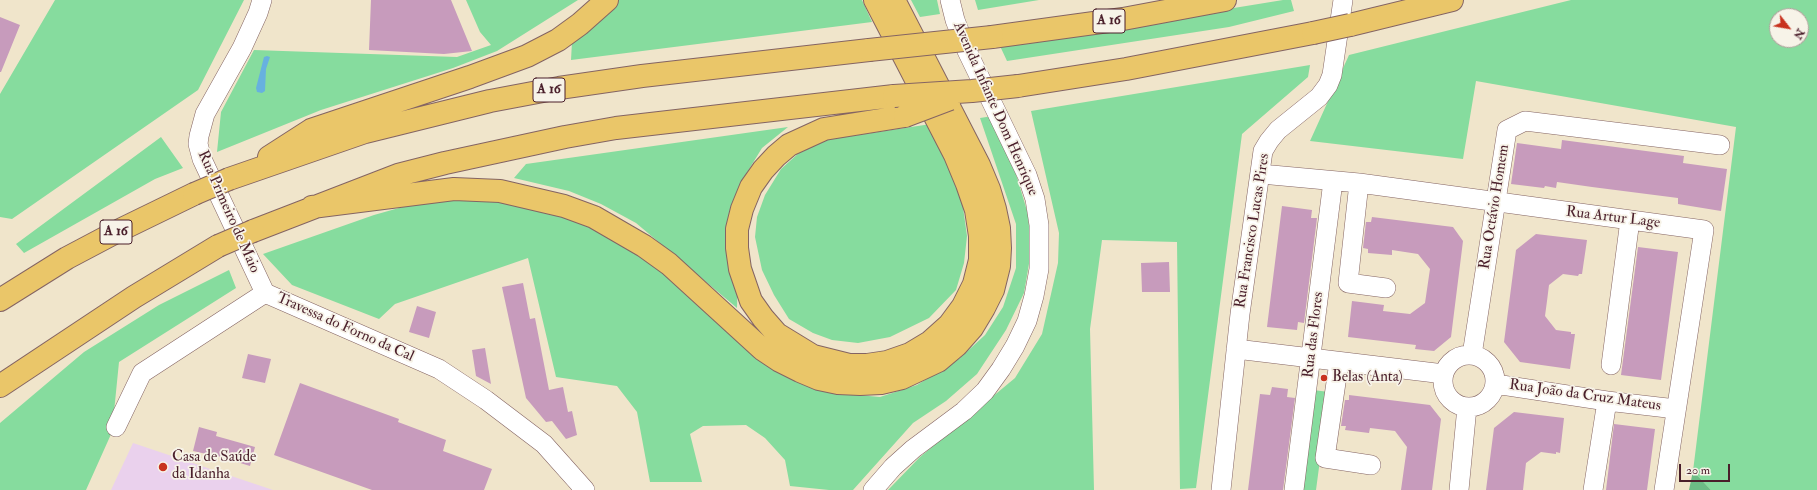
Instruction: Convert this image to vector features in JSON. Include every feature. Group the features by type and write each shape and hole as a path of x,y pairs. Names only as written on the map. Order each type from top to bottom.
{"highway":[{"path":"234,178 311,130 470,77 527,56 558,40 580,24 607,0"},
{"path":"875,0 955,155 967,184 976,210 980,236 980,260 974,284 963,306 949,325 930,342 910,354 887,362 867,365 849,365 813,356 777,334 762,318 751,301 740,269 737,248 738,229 742,209 751,187 763,170 789,145 824,129 905,116 972,91"},
{"path":"312,207 454,189 500,190 564,206 594,217 644,246 669,264 762,349 780,361 819,379 838,383 881,383 902,378 938,361 957,345 972,328 993,290 999,266 1000,248 999,228 995,209 979,165 894,0"},
{"name":"A 16","path":"0,300 74,255 120,230 194,194 234,178 365,132 490,101 559,88 642,76 992,37 1123,19 1225,0"},
{"path":"0,386 134,297 218,246 312,207 398,175 445,163 565,137 616,128 894,96 972,91 1018,86 1126,69 1313,33 1452,0"}],"street":[{"name":"Rua Primeiro de Maio","path":"262,0 258,13 242,48 205,114 198,144 202,159 265,293"},
{"name":"Avenida Infante Dom Henrique","path":"873,490 893,467 913,449 964,411 985,391 1015,346 1027,321 1039,269 1039,225 1035,199 1016,152 967,51 955,20 950,0"},
{"name":"Rua Francisco Lucas Pires","path":"1221,490 1236,349 1263,151 1278,130 1319,97 1328,85 1332,75 1343,0"},
{"name":"Rua Octávio Homem","path":"1472,355 1507,130 1525,121 1720,145"},
{"name":"Rua Artur Lage","path":"1261,174 1359,183 1704,230 1664,490"},
{"name":"Rua das Flores","path":"1294,490 1333,181"},
{"path":"1359,183 1348,283 1386,288"},
{"path":"1611,365 1630,220"},
{"name":"Travessa do Forno da Cal","path":"116,427 142,373 265,293 439,369 486,400 544,444 585,490"},
{"path":"1236,349 1444,374"},
{"path":"1472,355 1481,358 1489,364 1494,374 1495,384 1492,393 1487,400 1476,406 1460,406 1452,402 1446,395 1443,382 1444,374 1448,365 1455,359 1472,355"},
{"path":"1339,362 1325,458 1371,465"},
{"name":"Rua João da Cruz Mateus","path":"1495,384 1607,401 1676,409"},
{"path":"1593,490 1607,401"},
{"path":"1458,490 1467,407"}],"shaded area":[{"name":"Casa de Saúde da Idanha","path":"133,443 273,490 111,490"}],"green space":[{"path":"55,0 244,0 198,90 12,219 0,217 0,94"},
{"path":"466,0 578,0 497,51 453,68 321,110 217,152 221,112 254,50 457,57 491,45 480,32"},
{"path":"619,0 862,0 872,22 571,60 572,42 613,7"},
{"path":"911,0 937,0 940,14 920,17"},
{"path":"975,0 1039,0 978,10"},
{"path":"1283,0 1291,0 1294,11 1229,27 1007,61 1000,46"},
{"path":"1571,0 1817,0 1817,490 1711,490 1693,471 1736,127 1476,81 1463,159 1310,141 1349,55"},
{"path":"1310,65 1308,77 1242,134 1196,488 1180,489 1177,242 1102,240 1090,329 1094,490 888,490 920,457 1015,378 1042,334 1058,263 1059,233 1031,111"},
{"path":"993,116 1016,174 1028,214 1031,252 1024,293 1006,330 977,374 946,401 913,423 853,490 829,490 790,486 785,460 765,438 746,425 703,426 690,434 702,482 650,482 637,412 617,386 556,377 528,258 395,304 379,319 292,285 263,254 374,215 431,199 502,199 571,215 615,237 814,387 858,395 880,397 917,385 960,358 985,335 1003,307 1016,268 1016,224 980,118"},
{"path":"931,124 961,193 967,236 964,263 956,290 929,318 890,337 858,343 832,340 813,333 789,319 774,295 762,270 755,237 757,217 765,195 781,169 800,152 825,140"},
{"path":"788,127 762,148 740,184 737,308 636,223 601,204 569,191 514,178 526,164"},
{"path":"161,137 183,168 155,179 24,253 16,244"},
{"path":"229,270 236,288 119,362 112,432 86,490 0,490 0,423 84,352 159,305"},
{"path":"1313,390 1329,392 1316,490 1298,490"},
{"path":"1693,471 1711,490 1689,490"}],"water":[{"path":"264,57 270,57 266,69 265,91 262,93 257,92 256,88"}],"building":[{"path":"371,0 451,0 472,51 444,54 369,50"},
{"path":"0,17 20,25 1,72 0,72"},
{"path":"1562,140 1684,156 1683,163 1727,169 1721,211 1678,204 1678,198 1557,182 1556,188 1511,184 1517,143 1561,149"},
{"path":"1282,206 1312,210 1311,218 1317,218 1304,323 1298,322 1297,330 1267,327"},
{"path":"1372,217 1453,227 1463,241 1451,337 1434,351 1415,349 1416,345 1348,337 1352,301 1384,305 1383,311 1410,314 1425,303 1430,269 1418,254 1392,250 1392,255 1368,253 1368,249 1363,248 1366,222 1371,222"},
{"path":"1536,234 1587,240 1582,274 1579,274 1578,276 1563,274 1549,285 1545,316 1556,330 1575,334 1570,369 1520,362 1504,342 1516,250"},
{"path":"1638,247 1678,252 1661,380 1621,375"},
{"path":"1169,262 1170,292 1142,292 1141,263"},
{"path":"523,283 530,319 535,318 549,390 563,387 568,412 572,411 577,435 566,439 552,421 546,422 526,398 502,287"},
{"path":"417,306 436,312 429,338 409,332"},
{"path":"485,348 491,384 476,376 472,350"},
{"path":"248,354 271,359 265,383 242,378"},
{"path":"300,383 399,419 398,422 446,440 443,451 492,469 484,490 372,490 274,455"},
{"path":"1272,387 1288,389 1287,397 1295,398 1283,490 1248,490 1260,394 1270,395"},
{"path":"1349,395 1430,405 1441,419 1432,490 1401,490 1407,447 1395,431 1370,428 1369,433 1345,430 1346,426 1341,426 1345,400 1349,400"},
{"path":"1514,412 1564,418 1560,453 1556,452 1556,454 1541,452 1526,463 1523,490 1486,490 1494,428"},
{"path":"1614,424 1655,429 1647,490 1606,490"},
{"path":"199,427 217,432 216,436 255,447 250,466 211,454 193,451"}],"place":[{"name":"Belas (Anta)","path":"1324,378"},
{"name":"Casa de Saúde da Idanha","path":"163,467"}]}
